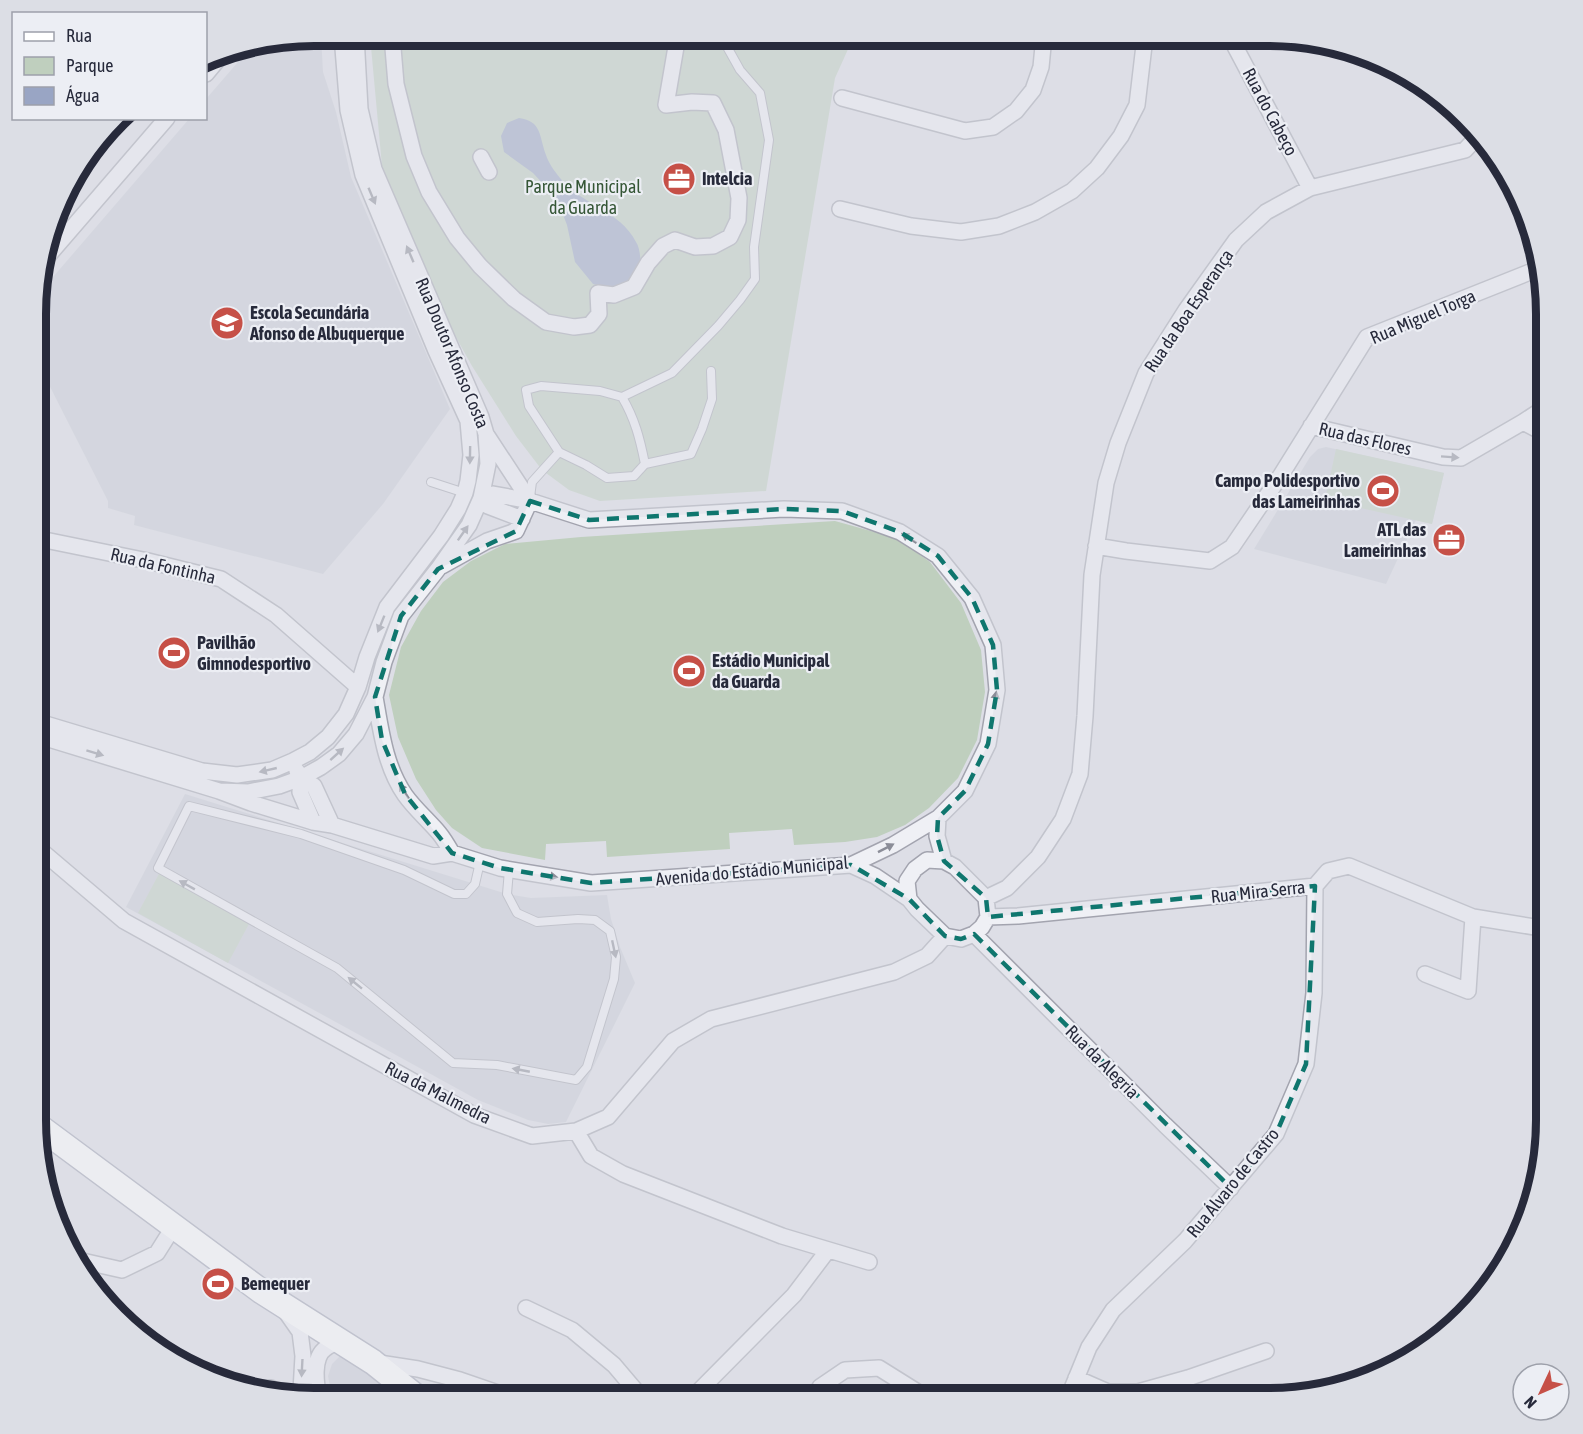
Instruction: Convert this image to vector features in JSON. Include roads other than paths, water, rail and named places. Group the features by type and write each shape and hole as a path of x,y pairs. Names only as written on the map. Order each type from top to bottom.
{"main road":[{"path":"47,1132 282,1304 307,1328 332,1345 373,1362 406,1388"}],"street":[{"name":"Rua Doutor Afonso Costa","path":"46,724 202,771 237,775 272,770 310,752 328,737 346,714 387,607 441,536 465,493 471,455 468,421 363,175 348,110 343,46"},
{"name":"Rua Doutor Afonso Costa","path":"46,738 219,792 248,792 279,786 301,778 339,754 356,734 375,697 384,662 402,616 469,525 481,498 488,464 486,434 481,417 374,169 360,109 357,46"},
{"path":"393,46 396,84 414,156 429,192 457,238 480,266 514,298 546,322 574,327 590,325 599,314 598,293 614,295 634,287 648,263 663,246 675,240 695,247 713,246 730,237 738,220 739,198 726,130 713,103 692,102 666,105 676,46"},
{"path":"842,98 965,131 993,127 1016,111 1033,90 1041,67 1043,46"},
{"path":"840,209 911,226 961,232 999,226 1035,212 1072,191 1097,168 1121,136 1137,105 1144,46"},
{"name":"Rua do Cabeço","path":"1238,46 1311,188"},
{"path":"55,247 165,120"},
{"name":"Rua da Boa Esperança","path":"986,898 1007,888 1038,857 1063,819 1080,774 1092,575 1106,483 1118,443 1146,373 1186,310 1236,240 1266,212 1311,188 1465,150 1473,142"},
{"path":"481,157 489,172"},
{"name":"Rua Miguel Torga","path":"1311,426 1366,337 1532,271"},
{"name":"Rua das Flores","path":"1096,546 1210,561 1232,547 1311,426 1443,457 1461,458 1536,414"},
{"path":"1523,422 1536,429"},
{"path":"438,569 487,541 516,531 530,501 486,434"},
{"path":"465,493 481,498 488,506 522,519"},
{"name":"Avenida do Estádio Municipal","path":"219,792 313,822 332,825 433,856 452,853 509,870 591,883 851,865 893,845 938,818 965,792 988,744 997,690 993,645 972,598 938,556 900,532 842,511 784,509 589,520 530,501 493,494 481,498"},
{"name":"Rua da Fontinha","path":"46,540 221,579 276,615 358,687"},
{"path":"375,697 382,740 390,767 405,794 441,834 452,853"},
{"path":"293,761 301,778 300,792 313,822"},
{"path":"301,778 314,786 332,825"},
{"path":"938,818 937,836 944,861"},
{"name":"Rua da Malmedra","path":"46,855 124,921 474,1115 532,1136 576,1131 608,1117 672,1041 711,1018 894,972 927,956 945,936"},
{"path":"851,865 875,876 909,898 945,936 960,939 974,934 982,927 988,916 986,898 955,867 944,861 927,860 915,869 907,881 909,898"},
{"name":"Rua Mira Serra","path":"988,916 1018,916 1316,886 1329,871 1349,866 1473,916 1536,927"},
{"name":"Rua Álvaro de Castro","path":"1072,1388 1089,1347 1113,1310 1185,1241 1276,1134 1306,1064 1314,993 1316,886"},
{"path":"1425,974 1468,991 1473,916"},
{"name":"Rua da Alegria","path":"974,934 1231,1188"},
{"path":"576,1131 591,1156 623,1174 782,1236 869,1262"},
{"path":"89,1264 122,1270 157,1253 174,1226"},
{"path":"702,1388 794,1295 828,1250"},
{"path":"526,1308 572,1329 614,1365 634,1388"},
{"path":"301,1387 307,1328"},
{"path":"316,1388 318,1359 332,1345"},
{"path":"1152,1388 1266,1351"},
{"path":"373,1362 418,1370 483,1388"},
{"path":"820,1388 845,1370 879,1368 911,1388"}],"lane":[{"path":"711,371 712,399 691,454 645,464 634,476 607,478 559,452 529,406 526,390 541,386 600,391 622,397 672,373 718,326 755,279 754,247 769,140 760,93 740,70 727,46"},
{"path":"622,397 639,434 645,464"},
{"path":"530,501 532,482 559,452"},
{"path":"431,482 465,493"},
{"path":"480,862 475,884 466,894 454,894 404,870 302,834 189,806 158,868 337,968 453,1063 497,1065 576,1080 587,1067 614,979 616,957 610,932 595,920 537,922 517,913 507,894 509,870"}],"water":[{"path":"519,118 532,122 536,126 548,161 558,176 578,195 620,222 629,231 638,247 641,264 630,282 611,289 593,284 575,262 567,225 560,207 533,173 504,152 501,136 507,123"}],"place":[{"name":"Intelcia","path":"679,179"},
{"name":"Escola Secundária Afonso de Albuquerque","path":"227,323"},
{"name":"Campo Polidesportivo das Lameirinhas","path":"1383,491"},
{"name":"ATL das Lameirinhas","path":"1449,540"},
{"name":"Pavilhão Gimnodesportivo","path":"174,653"},
{"name":"Estádio Municipal da Guarda","path":"689,671"},
{"name":"Bemequer","path":"218,1284"}],"park label":[{"name":"Parque Municipal da Guarda","path":"583,198"}]}
